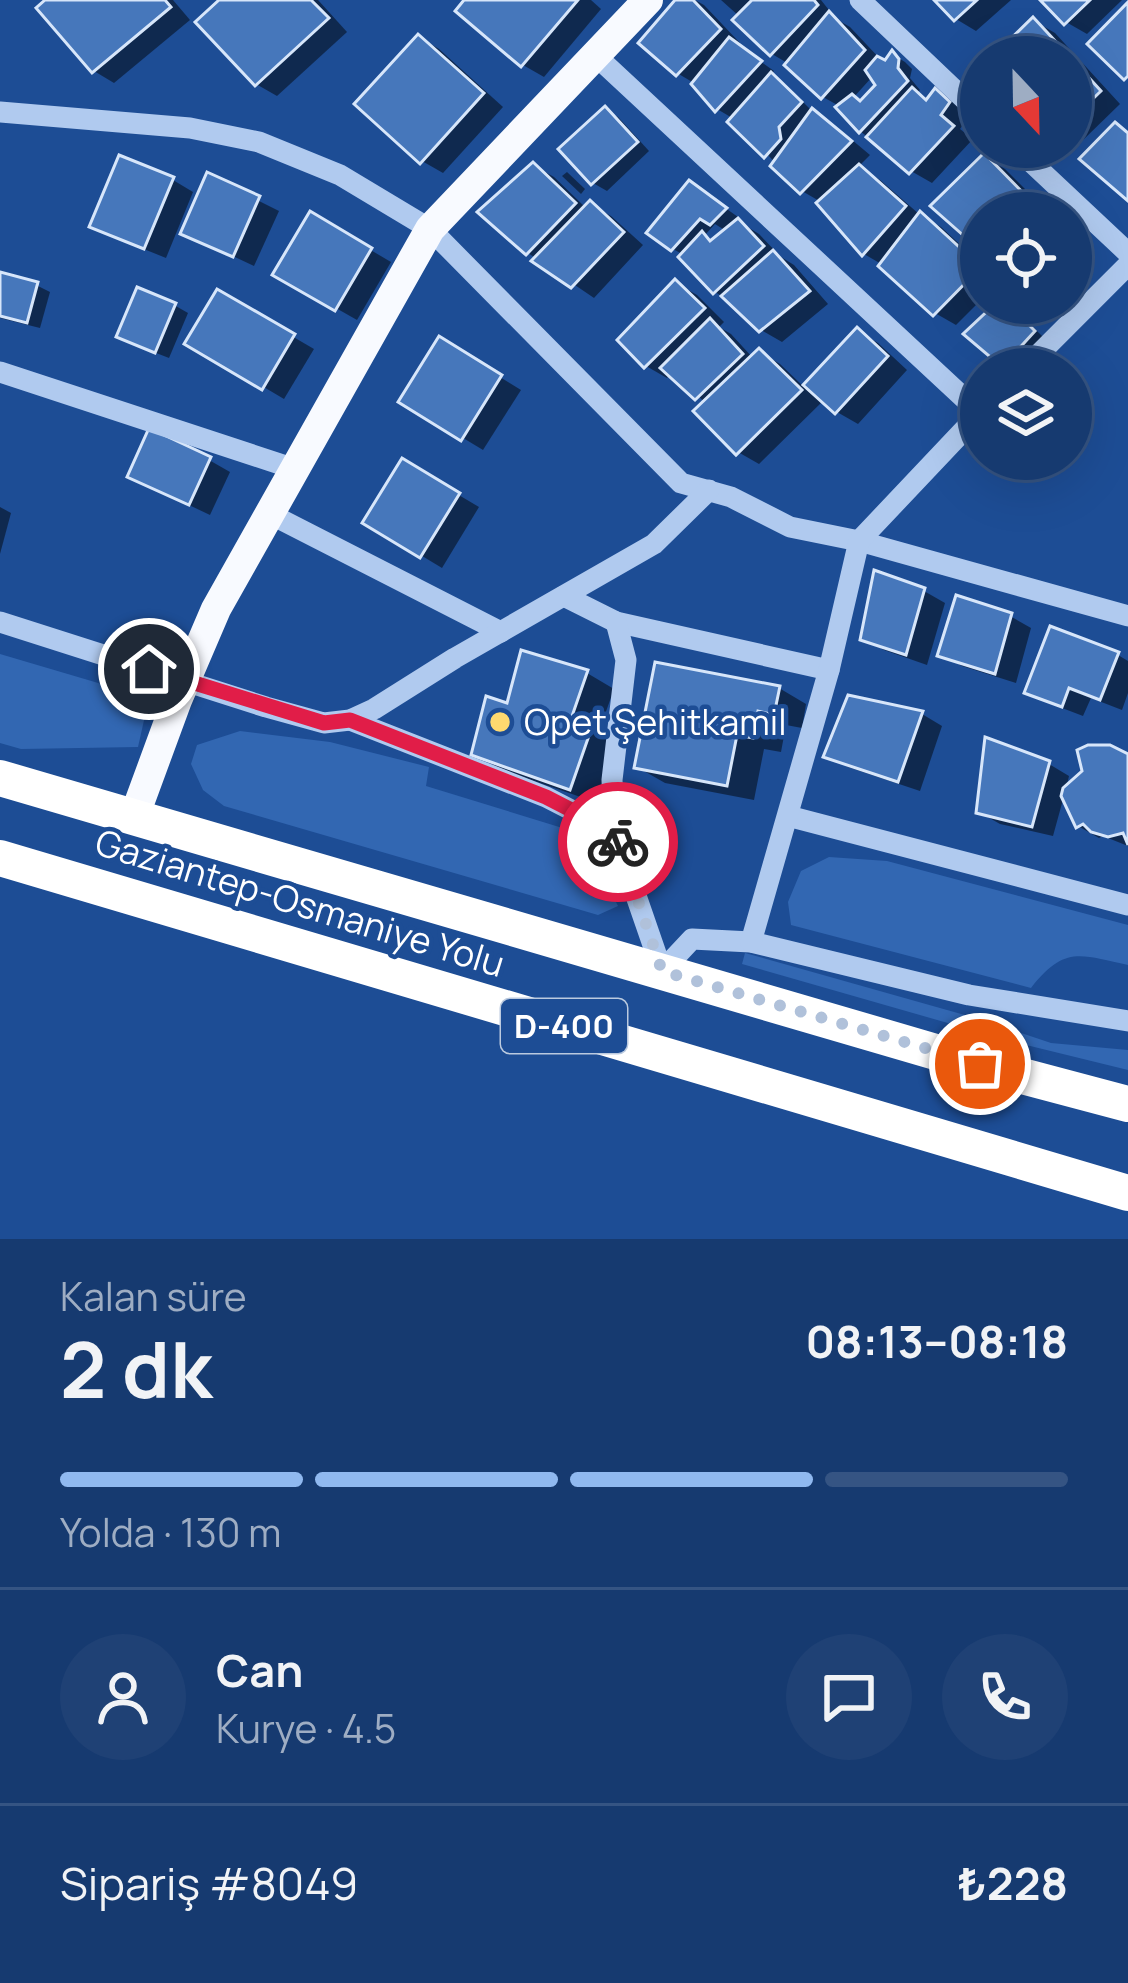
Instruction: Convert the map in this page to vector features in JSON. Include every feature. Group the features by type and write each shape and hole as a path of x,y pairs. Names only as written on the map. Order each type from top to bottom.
{"highway":[{"name":"Gaziantep-Osmaniye Yolu","path":"0,778 1128,1104"},
{"name":"Gaziantep-Osmaniye Yolu","path":"0,858 1128,1193"}],"main road":[{"path":"134,817 216,609 430,229 647,0"}],"street":[{"path":"860,0 960,95"},
{"path":"595,55 960,393"},
{"path":"0,112 190,128 259,142 340,175 430,229 681,483 731,496 790,526 1128,616"},
{"path":"1038,168 1128,253"},
{"path":"1045,348 1128,265"},
{"path":"0,372 295,469"},
{"path":"751,943 829,670 859,541 960,433"},
{"path":"0,622 324,723 350,720 654,544 709,490"},
{"path":"269,514 501,632"},
{"path":"564,596 616,622 829,670"},
{"path":"616,622 626,660 612,781 614,832 662,971 692,939 751,943 969,995 1128,1022"},
{"path":"350,720 546,797 614,832"},
{"path":"788,815 1128,905"}],"shaded area":[{"path":"0,654 149,698 138,747 21,749 0,743"},
{"path":"240,731 330,742 429,767 426,786 582,834 618,906 598,915 224,806 203,790 191,764 197,745"},
{"path":"829,857 887,861 1128,925 1128,965 1097,958 1064,959 1031,988 791,925 788,902 801,871"},
{"path":"745,953 1051,1043 1128,1050 1128,1070 742,964"}],"building":[{"path":"45,0 165,0 171,7 92,73 36,8"},
{"path":"219,0 311,0 329,18 255,86 195,22"},
{"path":"464,0 578,0 521,67 455,11"},
{"path":"675,0 693,0 721,29 676,76 638,43"},
{"path":"752,0 814,0 818,5 770,56 732,20"},
{"path":"934,0 977,0 954,21"},
{"path":"1040,0 1090,0 1064,25"},
{"path":"1128,2 1128,76 1124,80 1092,49 1092,39"},
{"path":"829,11 865,50 821,99 784,65"},
{"path":"1033,17 1051,36 1014,36"},
{"path":"418,34 484,93 420,164 354,104"},
{"path":"729,37 762,61 715,112 691,84"},
{"path":"892,50 908,81 859,133 835,107 852,94 860,101 875,85 865,70 877,56 885,60"},
{"path":"771,72 802,102 779,127 781,139 764,158 727,122"},
{"path":"912,87 926,100 935,88 950,102 941,115 954,126 909,174 866,137"},
{"path":"605,106 638,142 591,185 558,149"},
{"path":"812,108 852,141 800,194 770,166"},
{"path":"1115,122 1128,133 1128,201 1090,168 1092,146"},
{"path":"119,155 174,177 144,249 89,227"},
{"path":"533,162 576,203 526,255 477,212"},
{"path":"859,164 906,206 862,256 816,203"},
{"path":"969,168 999,168 1022,192 960,192 960,232 930,206"},
{"path":"207,172 260,196 233,257 180,234"},
{"path":"689,180 727,208 710,225 700,219 671,251 646,233"},
{"path":"590,200 624,232 571,288 531,261"},
{"path":"310,211 372,248 335,311 272,275"},
{"path":"920,211 960,248 960,288 933,316 878,266"},
{"path":"738,218 764,246 713,294 678,257 702,231 710,241"},
{"path":"773,250 810,291 759,332 721,296"},
{"path":"0,272 38,282 27,323 0,316"},
{"path":"675,279 705,308 644,368 617,340"},
{"path":"137,287 176,303 155,353 116,337"},
{"path":"217,289 295,334 262,390 184,344"},
{"path":"710,318 743,354 695,400 660,368"},
{"path":"974,324 1028,324 1035,331 1019,348 980,348 963,334"},
{"path":"857,327 888,356 835,414 803,385"},
{"path":"439,336 502,375 461,441 398,402"},
{"path":"759,348 802,390 736,455 693,411"},
{"path":"149,428 211,457 189,505 127,477"},
{"path":"402,458 460,493 420,558 362,523"},
{"path":"874,570 925,588 906,655 860,640"},
{"path":"956,595 1012,613 995,674 937,656"},
{"path":"1050,626 1119,652 1100,700 1069,688 1062,707 1024,693"},
{"path":"521,650 588,670 571,719 592,727 570,790 471,755 486,696 507,703"},
{"path":"655,662 780,686 774,715 758,711 753,738 737,735 727,786 634,768"},
{"path":"848,695 923,711 898,782 823,757"},
{"path":"985,737 1050,761 1032,827 976,813"},
{"path":"1110,745 1128,754 1128,845 1123,833 1108,837 1083,824 1076,828 1061,796 1063,788 1082,771 1077,750"}],"way so far":[{"path":"618,842 662,971 980,1064"}],"place":[{"name":"Opet Şehitkamil","path":"500,722"}],"route":[{"path":"149,669 324,723 350,720 546,797 614,832 618,842"}]}
